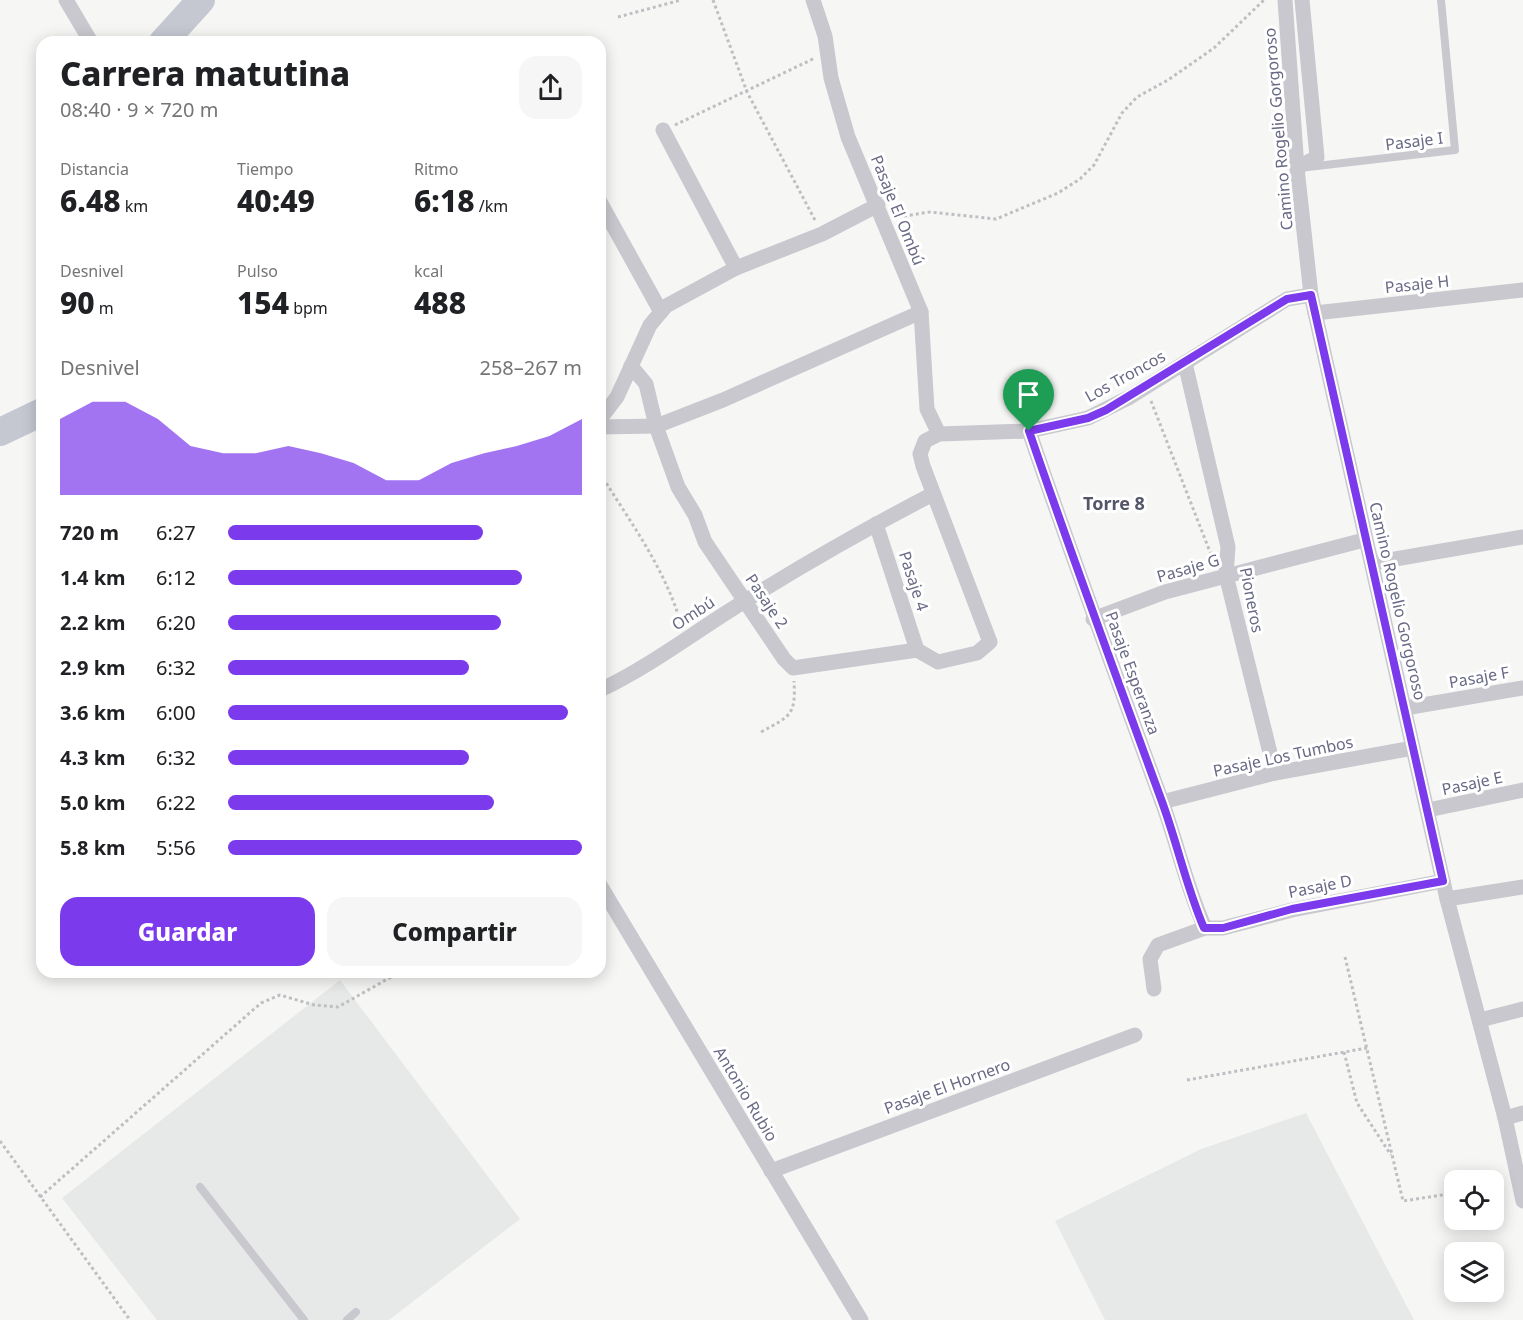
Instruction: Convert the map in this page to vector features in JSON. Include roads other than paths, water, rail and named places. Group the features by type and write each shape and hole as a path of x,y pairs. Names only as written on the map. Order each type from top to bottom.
{"street":[{"path":"66,0 87,36"},
{"name":"Pasaje El Ombú","path":"813,0 827,51 831,78 848,137 885,219 904,275 921,312 927,410 939,435"},
{"name":"Camino Rogelio Gorgoroso","path":"1285,0 1297,168 1311,295 1447,899 1505,1118 1523,1201"},
{"path":"1297,168 1317,156 1302,0"},
{"path":"663,130 736,268"},
{"path":"606,411 616,397 650,325 666,306 736,268 822,234 878,205"},
{"path":"606,213 661,312"},
{"name":"Pasaje H","path":"1315,313 1523,290"},
{"name":"Los Troncos","path":"939,435 1029,431 1088,418 1146,387 1287,299 1311,295"},
{"path":"606,427 656,426 723,400 921,312"},
{"name":"Pioneros","path":"1185,363 1228,547 1226,575 1275,773"},
{"name":"Pasaje 2","path":"631,366 646,384 656,426 678,487 695,515 705,542 784,659 794,668 917,650"},
{"name":"Pasaje Esperanza","path":"1029,431 1094,619 1162,802 1192,899 1204,928"},
{"path":"917,650 938,662 977,653 990,642 920,454 926,441 939,435"},
{"name":"Ombú","path":"606,687 661,655 746,600 876,524 933,494"},
{"name":"Pasaje 4","path":"876,524 917,650"},
{"path":"1372,563 1523,537"},
{"name":"Pasaje G","path":"1094,619 1165,592 1365,540"},
{"name":"Pasaje F","path":"1405,708 1523,688"},
{"name":"Pasaje Los Tumbos","path":"1162,802 1275,773 1413,748"},
{"name":"Pasaje E","path":"1428,810 1523,790"},
{"name":"Pasaje D","path":"1154,989 1150,959 1152,951 1158,945 1204,928 1223,928 1292,909 1443,881"},
{"path":"1447,899 1523,887"},
{"name":"Antonio Rubio","path":"606,895 861,1320"},
{"path":"1480,1020 1523,1009"},
{"name":"Pasaje El Hornero","path":"771,1171 1135,1035"},
{"path":"1505,1118 1523,1113"}],"lane":[{"name":"Pasaje I","path":"1297,168 1455,150 1441,0"},
{"path":"200,1187 304,1320"},
{"path":"347,1320 356,1312"}],"waterway":[{"path":"168,36 201,0"},
{"path":"0,432 36,415"}],"district":[{"name":"Torre 8","path":"1114,503"}]}
